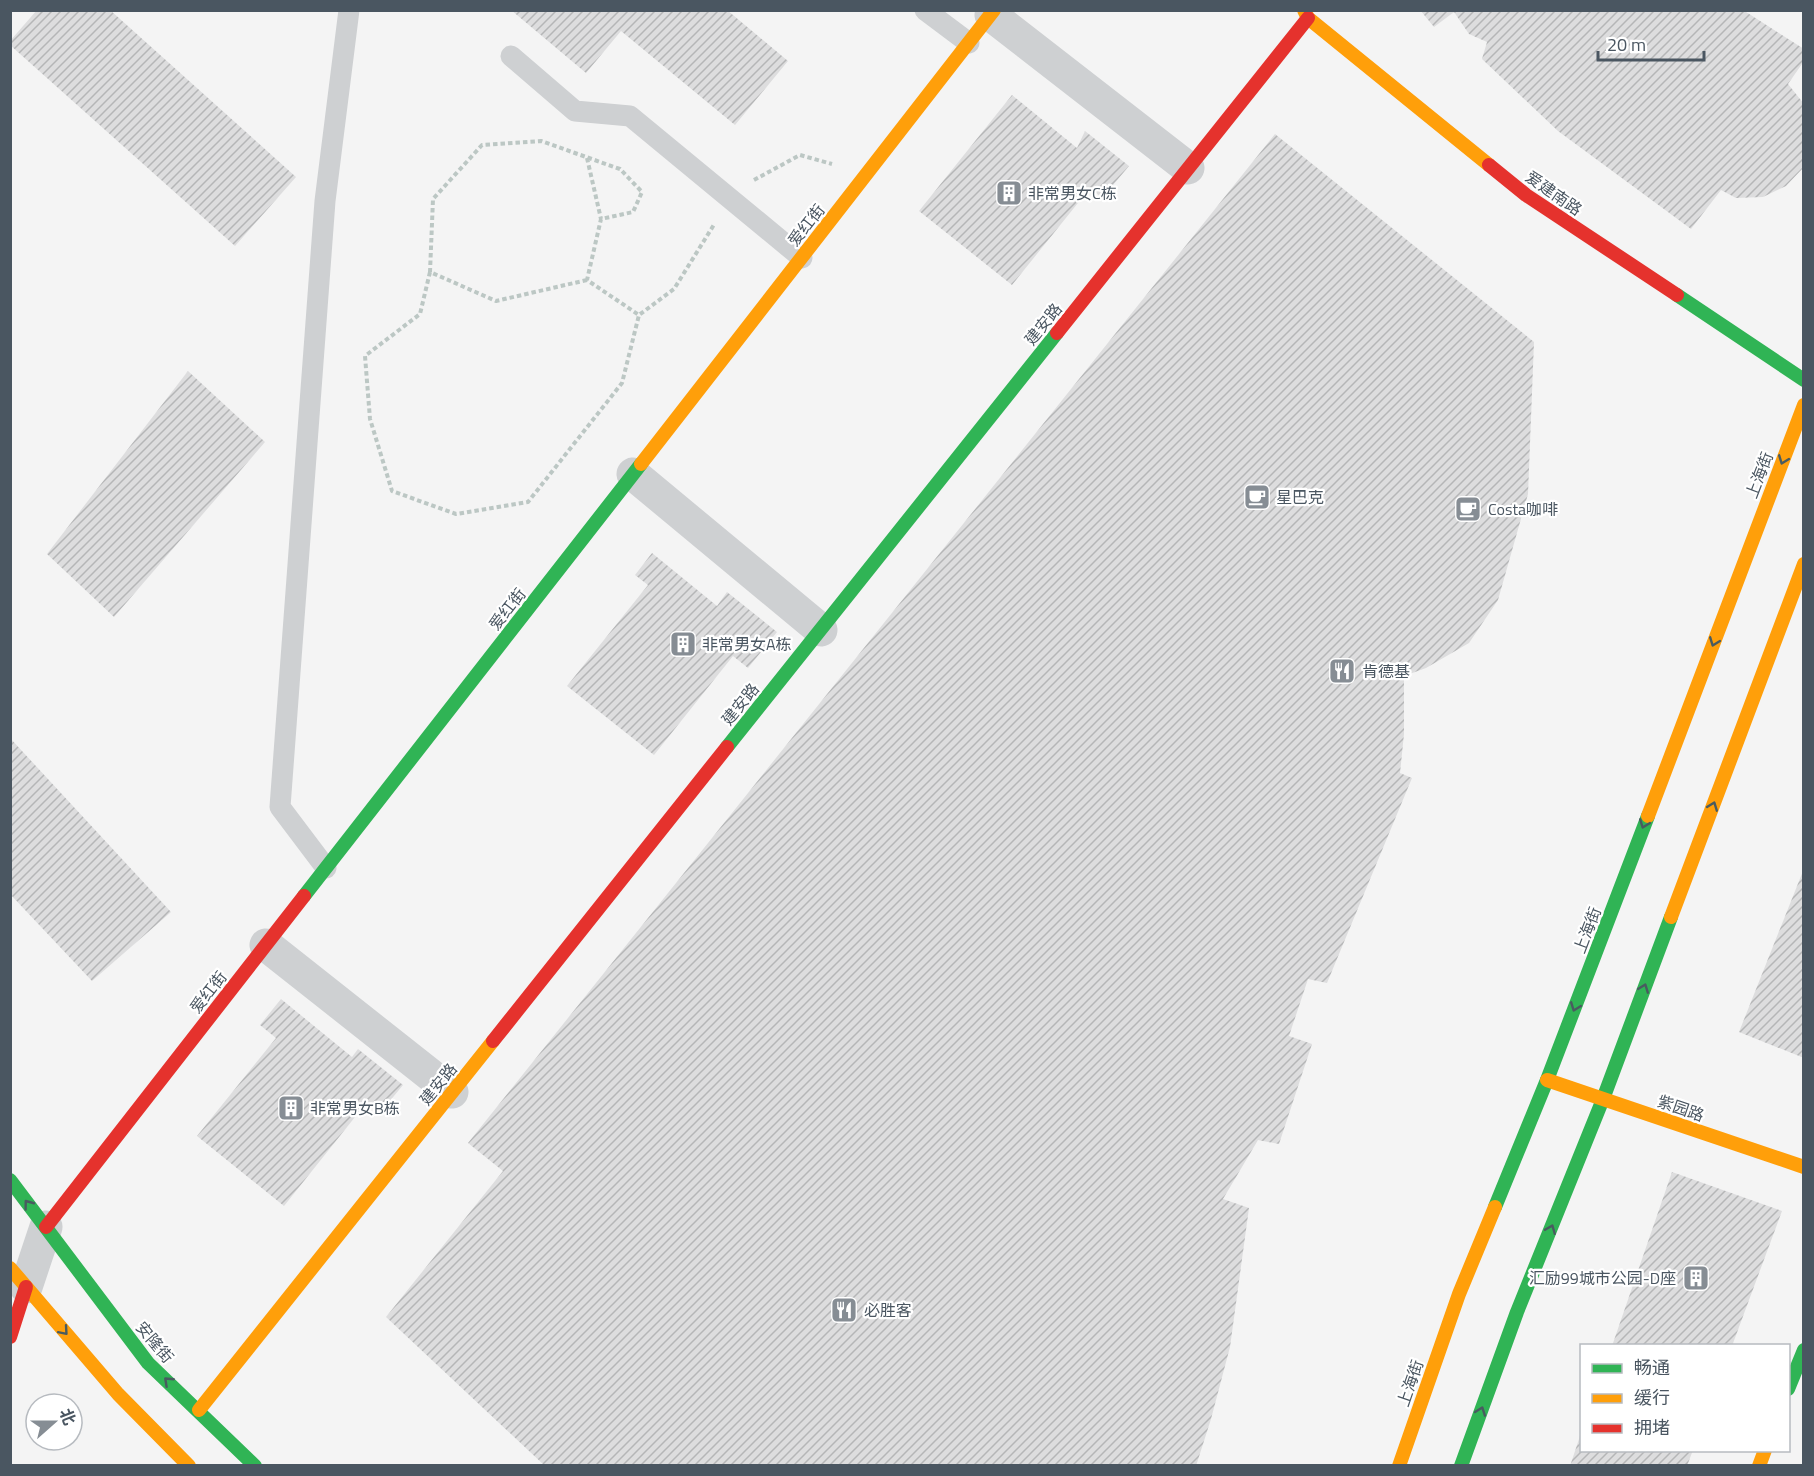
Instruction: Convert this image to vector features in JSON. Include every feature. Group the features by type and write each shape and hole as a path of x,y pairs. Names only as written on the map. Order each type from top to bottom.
{"street":[{"name":"爱红街","path":"46,1227 992,13"},
{"path":"992,13 1188,168"},
{"name":"建安路","path":"199,1410 1188,168 1306,14"},
{"name":"爱建南路","path":"1306,14 1526,195 1803,380"},
{"name":"上海街","path":"1399,1466 1459,1294 1547,1080 1803,405"},
{"path":"633,474 820,630"},
{"path":"1461,1466 1517,1312 1603,1099 1803,564"},
{"path":"266,945 452,1092"},
{"name":"紫园路","path":"1547,1080 1803,1167"},
{"name":"安隆街","path":"10,1180 148,1363 255,1466"},
{"path":"10,1337 18,1278 46,1227"},
{"path":"18,1278 118,1394 189,1466"},
{"path":"1790,1384 1803,1350"}],"lane":[{"path":"326,868 280,807 325,201 349,10"},
{"path":"925,10 969,43"},
{"path":"511,56 575,111 630,116 802,258"}],"path":[{"path":"601,219 633,212 642,192 620,169 541,141 482,146 434,199 430,272 420,314 365,356 370,419 392,491 456,514 528,502 622,383 639,315 674,289 707,233 745,185 800,155 867,174"},
{"path":"586,158 601,219 587,280"},
{"path":"430,272 496,301 587,280 639,315"}],"building":[{"path":"37,10 110,10 296,177 235,246 10,45 10,41"},
{"path":"511,10 727,10 788,61 735,125 621,31 586,73"},
{"path":"1420,10 1743,10 1804,49 1804,61 1788,84 1804,104 1804,167 1786,186 1763,197 1736,198 1721,190 1691,229 1558,131 1482,59 1487,42 1469,34 1454,12 1434,27"},
{"name":"非常男女C栋","path":"1012,95 1077,148 1085,131 1129,166 1102,198 1090,188 1012,285 919,211"},
{"path":"1275,134 1534,342 1528,494 1498,600 1469,643 1426,668 1404,676 1404,734 1400,773 1412,778 1327,983 1308,979 1289,1036 1312,1044 1279,1144 1258,1140 1223,1199 1249,1208 1230,1347 1196,1466 545,1466 386,1317 503,1171 468,1143"},
{"path":"188,371 265,442 114,617 47,554"},
{"name":"非常男女A栋","path":"652,553 717,606 727,592 777,632 748,668 733,656 654,755 567,686 648,585 635,575"},
{"path":"10,738 171,912 92,981 10,894"},
{"path":"1804,871 1804,1058 1739,1032"},
{"name":"非常男女B栋","path":"281,999 352,1057 358,1049 403,1085 380,1113 367,1102 284,1206 197,1136 276,1038 260,1025"},
{"name":"汇励99城市公园-D座","path":"1672,1172 1782,1211 1733,1344 1613,1344"},
{"path":"1580,1436 1580,1452 1692,1452 1687,1466 1570,1466"}],"traffic: fast":[{"path":"1677,295 1804,380"},
{"path":"727,747 1057,333"},
{"path":"304,896 641,464"},
{"path":"1495,1207 1547,1080 1648,816"},
{"path":"1461,1466 1517,1312 1603,1099 1671,917"},
{"path":"10,1180 148,1363 255,1466"},
{"path":"1790,1384 1804,1350"}],"traffic: slow":[{"path":"641,464 994,10"},
{"path":"1304,10 1308,18 1489,165"},
{"path":"1648,816 1804,405"},
{"path":"1671,917 1804,564"},
{"path":"199,1410 493,1041"},
{"path":"1547,1080 1804,1167"},
{"path":"1399,1466 1459,1294 1495,1207"},
{"path":"10,1268 118,1394 189,1466"},
{"path":"1759,1466 1764,1452"}],"traffic: jam":[{"path":"1057,333 1308,18"},
{"path":"1489,165 1526,195 1677,295"},
{"path":"493,1041 727,747"},
{"path":"46,1227 304,896"},
{"path":"10,1337 26,1287"}],"place":[{"name":"非常男女C栋","path":"1009,193"},
{"name":"星巴克","path":"1257,497"},
{"name":"Costa咖啡","path":"1468,509"},
{"name":"非常男女A栋","path":"683,644"},
{"name":"肯德基","path":"1342,671"},
{"name":"非常男女B栋","path":"291,1108"},
{"name":"汇励99城市公园-D座","path":"1696,1278"},
{"name":"必胜客","path":"844,1310"}]}
